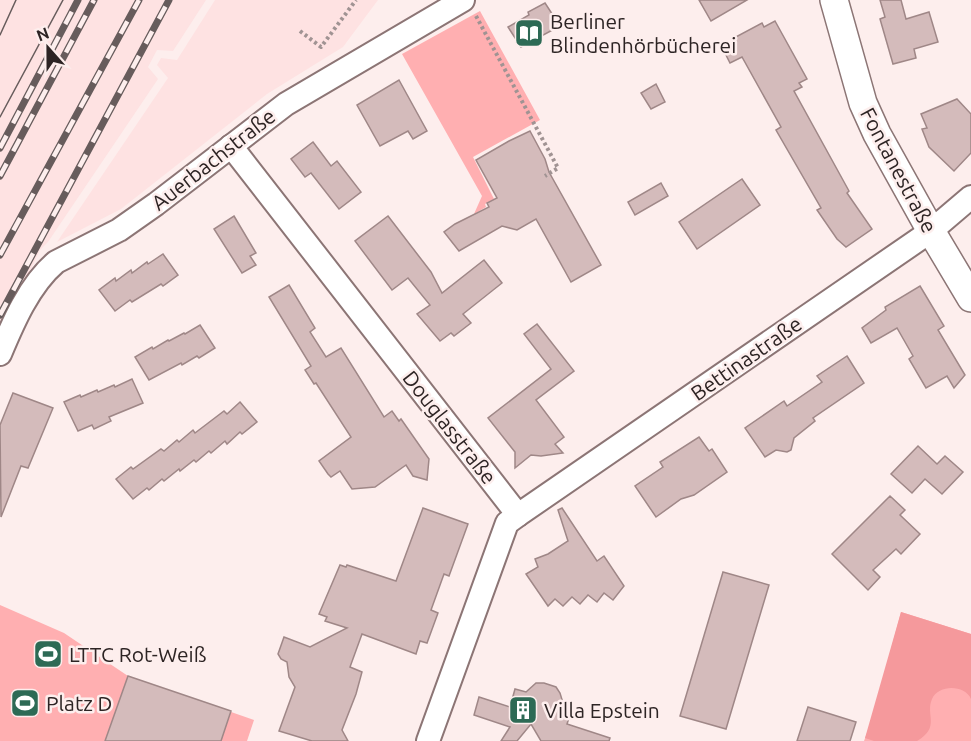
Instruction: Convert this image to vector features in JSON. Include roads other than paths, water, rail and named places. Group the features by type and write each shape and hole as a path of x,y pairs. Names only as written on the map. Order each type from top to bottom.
{"street":[{"name":"Fontanestraße","path":"834,0 863,103 888,154 971,298"},
{"name":"Auerbachstraße","path":"0,354 32,291 49,268 63,258 119,230 286,104 388,42 468,5"},
{"name":"Douglasstraße","path":"231,146 518,515"},
{"name":"Bettinastraße","path":"518,515 931,231 971,197"},
{"path":"428,741 507,524 518,515"}],"tram line":[{"path":"0,35 16,0"},
{"path":"0,117 63,0"}],"railway":[{"path":"0,148 78,0"},
{"path":"0,176 94,0"},
{"path":"0,255 139,0"},
{"path":"0,315 169,0"}],"place":[{"name":"Berliner Blindenhörbücherei","path":"529,33"},
{"name":"LTTC Rot-Weiß","path":"48,654"},
{"name":"Platz D","path":"25,703"},
{"name":"Villa Epstein","path":"523,710"}]}
